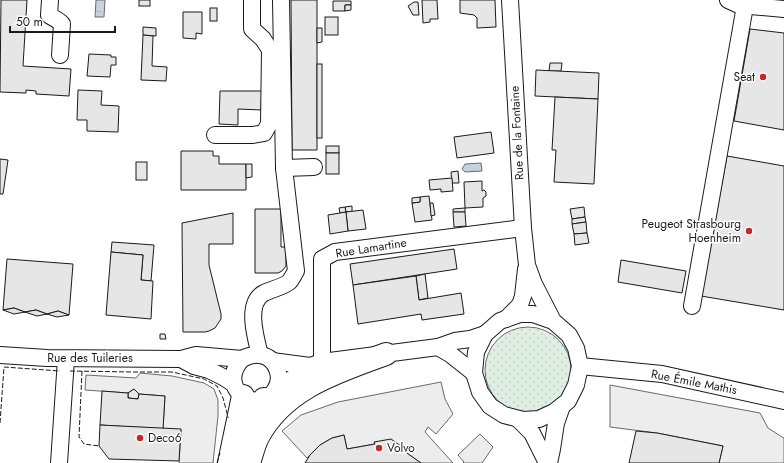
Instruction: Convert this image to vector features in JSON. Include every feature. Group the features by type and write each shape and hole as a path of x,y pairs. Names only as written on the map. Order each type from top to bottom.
{"highway":[{"path":"249,463 258,438 265,426 289,399 305,388 340,371 386,354"},
{"path":"229,463 255,391"},
{"path":"245,463 248,436 254,419 255,391"}],"street":[{"path":"50,0 49,15 62,24 60,55"},
{"path":"215,135 253,135 264,133 269,124 270,50 263,39 252,29 252,0"},
{"path":"242,359 234,370 233,377 255,391 279,379 279,372 276,366 266,358 253,318 256,303 262,294 289,282 296,271 284,168 281,0"},
{"name":"Rue de la Fontaine","path":"506,319 520,305 523,296 527,265 523,228 510,0"},
{"path":"728,0 745,6 784,9"},
{"path":"692,306 745,6"},
{"path":"284,168 314,167"},
{"name":"Rue Lamartine","path":"316,364 322,259 335,252 523,228"},
{"name":"Rue de la Fontaine","path":"527,265 534,284 553,321 569,335 576,348 580,366 576,386 568,401 554,412 538,419 522,420 504,415 490,406 480,392 474,372 476,352 485,334 500,321 520,314 533,314 553,321"},
{"name":"Rue des Tuileries","path":"0,355 66,359 181,359 196,355 242,359 254,354 266,358 316,364 438,347 455,341 470,339 485,334"},
{"path":"438,347 474,372"},
{"path":"60,463 66,359"},
{"name":"Rue des Tuileries","path":"181,359 194,366 208,370 255,391 290,380 316,364"},
{"name":"Rue Émile Mathis","path":"580,366 662,374 784,401"},
{"name":"Rue de la Fontaine","path":"548,463 556,423 562,406"},
{"name":"Rue de la Fontaine","path":"518,419 532,433 548,463"}],"green space":[{"path":"520,327 536,327 545,330 559,339 568,353 571,362 571,378 568,387 559,401 545,410 536,413 520,413 504,406 497,401 492,394 485,378 485,362 492,346 497,339 504,334"}],"shaded area":[{"path":"140,373 172,376 204,383 214,389 218,400 218,416 213,463 179,463 181,430 163,429 165,396 139,394 134,389 128,393 85,390 86,375 136,378"},
{"path":"441,382 445,399 453,414 436,434 428,427 425,432 453,463 421,463 404,451 405,449 375,442 375,444 347,449 344,435 332,438 320,445 307,458 282,431 301,415 338,402"},
{"path":"610,385 760,413 768,428 784,438 784,463 719,463 723,446 657,433 610,427"},
{"path":"480,434 493,447 482,463 463,463 464,462 458,455"}],"water":[{"path":"96,0 105,0 104,17 95,17"},
{"path":"481,163 482,171 465,172 462,169 465,164"}],"building":[{"path":"1,0 27,0 23,66 71,69 69,96 36,94 36,91 26,90 26,93 0,92"},
{"path":"139,0 150,0 150,6 139,6"},
{"path":"291,0 317,0 317,150 292,150"},
{"path":"422,0 437,0 438,19 430,19 430,22 423,23"},
{"path":"460,0 495,0 496,27 477,28 477,18 474,15 460,13"},
{"path":"333,1 351,1 351,5 345,5 345,11 333,11"},
{"path":"414,2 418,2 419,15 413,15 408,6"},
{"path":"345,5 351,5 351,10 345,11"},
{"path":"210,8 217,8 217,21 210,21"},
{"path":"183,12 202,12 202,34 196,33 196,39 183,38"},
{"path":"325,17 338,17 338,35 325,35"},
{"path":"143,27 156,28 156,36 143,35"},
{"path":"317,28 322,28 322,42 317,43"},
{"name":"Seat","path":"750,29 784,33 784,130 734,121"},
{"path":"143,35 153,36 152,66 167,67 166,81 141,80"},
{"path":"89,54 111,55 111,57 116,57 116,65 111,65 110,77 87,76"},
{"path":"550,63 562,63 561,71 549,71"},
{"path":"317,64 322,64 322,138 317,138"},
{"path":"536,70 599,73 598,99 535,96"},
{"path":"78,90 102,91 101,105 119,106 118,132 87,131 87,120 77,120"},
{"path":"220,91 262,91 261,110 238,109 238,125 219,124"},
{"path":"555,97 598,99 594,184 554,182 556,150 552,150"},
{"path":"491,132 494,153 457,158 454,137"},
{"path":"326,146 339,146 339,153 326,153"},
{"path":"181,151 213,151 213,156 219,156 219,164 246,164 246,190 181,190"},
{"path":"326,153 339,153 339,174 326,174"},
{"name":"Peugeot Strasbourg Hoenheim","path":"727,156 784,166 784,310 701,296"},
{"path":"0,159 8,160 3,194 0,194"},
{"path":"136,162 147,162 147,180 136,180"},
{"path":"246,164 252,164 252,177 246,178"},
{"path":"458,171 459,183 452,183 451,172"},
{"path":"452,178 453,191 441,192 441,189 430,190 429,180"},
{"path":"482,181 482,191 484,190 486,192 486,196 483,198 483,207 465,208 464,182"},
{"path":"429,196 432,220 415,222 412,203 420,202 420,197"},
{"path":"420,197 420,202 412,203 412,198"},
{"path":"430,203 433,203 435,215 431,216"},
{"path":"352,206 352,212 346,212 345,207"},
{"path":"345,207 346,212 340,213 339,208"},
{"path":"584,207 585,217 572,219 570,209"},
{"path":"465,208 465,212 453,212 453,209"},
{"path":"255,209 281,209 281,247 286,247 286,266 278,273 255,273"},
{"path":"363,210 366,229 348,231 346,212"},
{"path":"346,212 348,231 330,234 328,215"},
{"path":"453,212 465,212 466,226 454,227"},
{"path":"233,213 233,244 209,244 209,265 221,319 215,328 209,331 183,332 182,223"},
{"path":"585,217 586,222 572,224 572,219"},
{"path":"586,222 587,233 574,234 572,224"},
{"path":"587,233 589,243 575,245 574,234"},
{"path":"112,242 154,245 151,281 141,280 143,255 111,252"},
{"path":"454,249 457,269 353,285 350,264"},
{"path":"111,252 143,255 141,280 153,281 151,319 106,315"},
{"path":"7,259 73,264 69,315 58,311 47,314 36,310 25,312 14,308 3,310"},
{"path":"621,260 686,271 682,293 618,282"},
{"path":"425,274 428,298 419,300 416,276"},
{"path":"416,276 419,300 461,293 464,314 422,320 421,314 358,324 353,285"},
{"path":"14,308 25,312 14,314 3,310"},
{"path":"36,310 47,314 37,316 25,312"},
{"path":"58,311 69,315 57,317 47,314"},
{"path":"160,334 165,334 166,339 160,339"},
{"path":"134,389 139,394 138,399 128,398 128,393"},
{"path":"102,391 128,393 128,398 138,399 139,394 165,396 163,429 100,425"},
{"name":"Deco6","path":"100,425 181,429 179,461 109,459 99,446"},
{"path":"636,431 657,433 723,446 719,463 629,463"},
{"name":"Volvo","path":"344,435 347,449 375,444 374,442 391,439 405,449 404,451 421,463 305,463 310,455 320,445 332,438"}],"fence":[{"path":"0,423 4,367 60,371"},
{"path":"70,371 172,372 204,379 217,386 223,398 228,418"},
{"path":"82,371 79,437 84,444 99,446"},
{"path":"217,463 220,453"}],"place":[{"name":"Seat","path":"763,77"},
{"name":"Peugeot Strasbourg Hoenheim","path":"749,231"},
{"name":"Deco6","path":"140,438"},
{"name":"Volvo","path":"379,448"}]}
